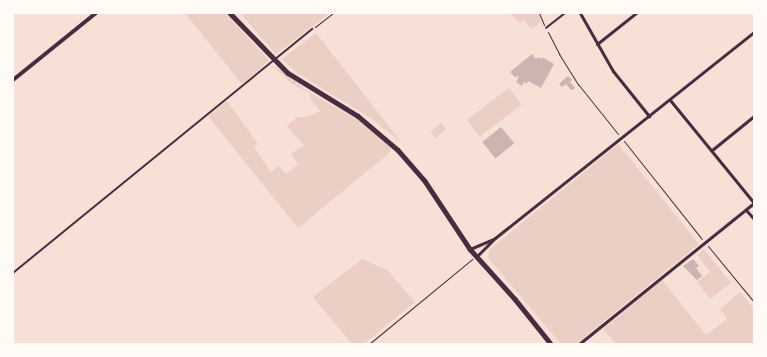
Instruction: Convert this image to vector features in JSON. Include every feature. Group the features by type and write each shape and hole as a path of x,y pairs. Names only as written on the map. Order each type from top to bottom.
{"main road":[{"path":"230,13 274,60 300,82 358,116 398,150 425,181 470,248 479,253 551,344"}],"street":[{"path":"13,80 96,13"},
{"path":"580,13 613,71 649,116"},
{"path":"597,44 636,13"},
{"path":"479,253 495,238 754,32"},
{"path":"579,344 754,203 670,100"},
{"path":"712,150 754,116"},
{"path":"746,210 754,219"},
{"path":"470,248 495,238"}],"lane":[{"path":"546,28 564,13"},
{"path":"13,273 312,29"}],"path":[{"path":"312,29 332,13"},
{"path":"539,13 559,54 578,84 704,242 754,302"},
{"path":"369,344 479,253"}],"shaded area":[{"path":"185,13 225,13 268,59 268,62 242,84"},
{"path":"240,13 330,13 276,54"},
{"path":"509,13 538,13 541,22 531,29 523,19 520,23"},
{"path":"316,33 402,143 369,117 297,73 282,59"},
{"path":"273,66 277,67 307,91 361,122 391,147 389,153 298,228 208,116 227,101 258,144 254,147 271,172 279,166 286,174 298,164 291,154 304,145 287,126 297,117 307,117 321,111 312,102 309,93 291,83 275,68 269,68"},
{"path":"509,88 522,105 479,137 467,120"},
{"path":"441,123 446,129 435,138 430,132"},
{"path":"618,144 699,244 576,344 561,344 488,258 489,250"},
{"path":"704,249 731,283 710,299 697,282 710,272 697,255"},
{"path":"362,259 387,270 415,302 364,344 352,344 313,297"},
{"path":"662,280 706,335 727,319 720,309 740,292 754,309 754,344 616,344 603,329"}],"building":[{"path":"532,54 536,59 538,57 541,59 542,57 554,64 541,88 528,81 527,84 524,82 522,86 516,82 519,76 515,77 510,72"},
{"path":"568,76 572,80 570,82 575,88 571,90 566,84 562,87 559,84"},
{"path":"501,127 514,143 496,158 482,142"},
{"path":"693,259 699,266 696,268 702,276 697,280 683,266"}]}
